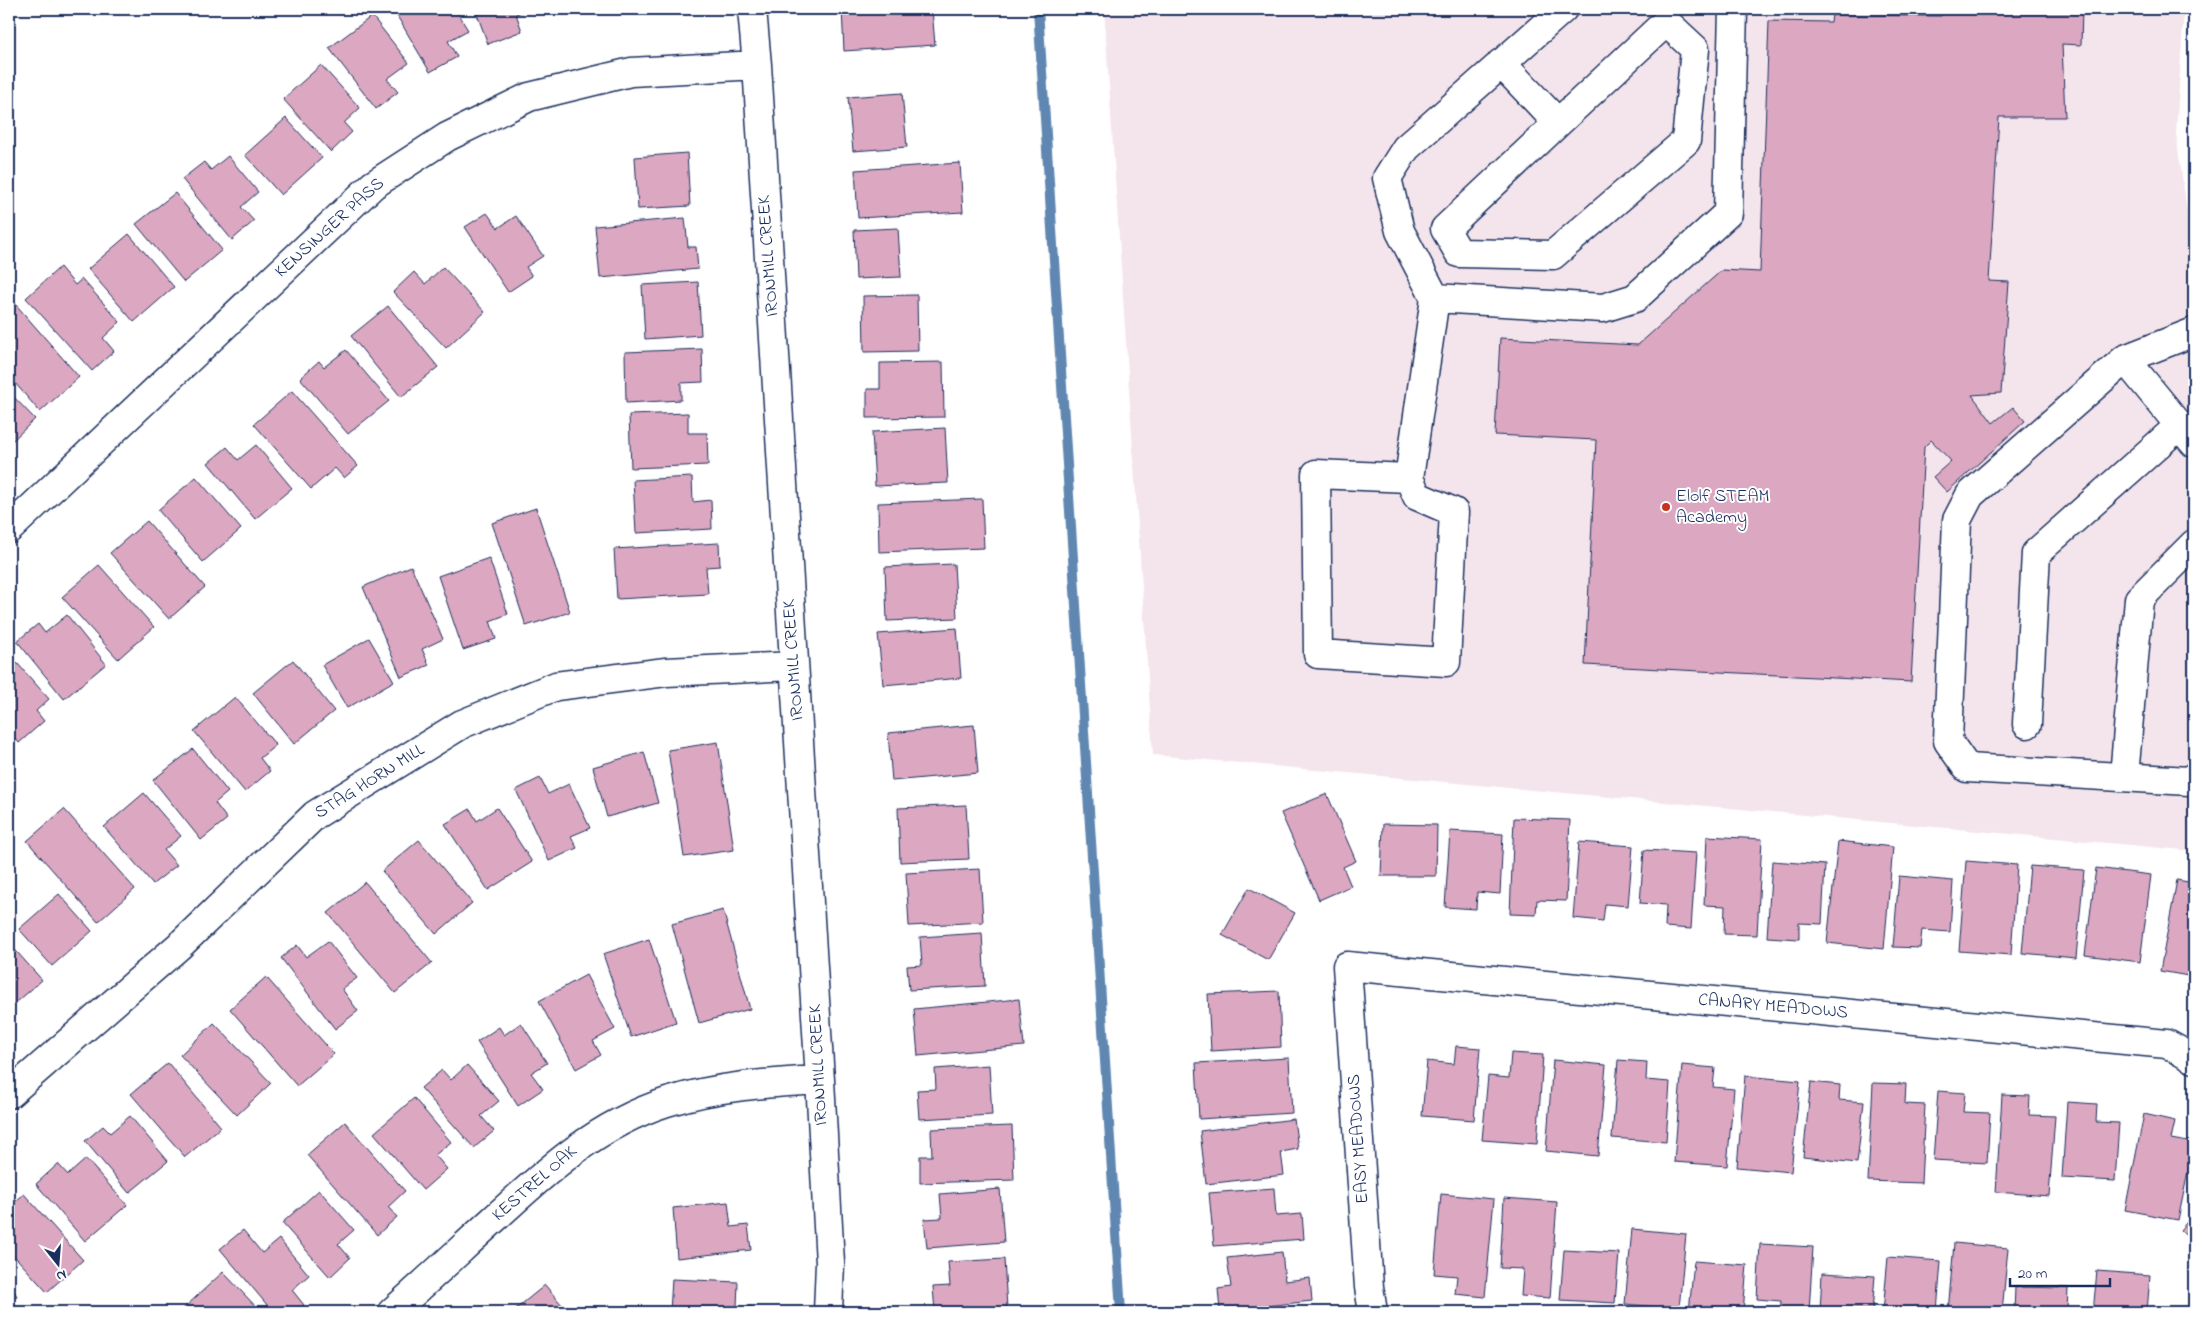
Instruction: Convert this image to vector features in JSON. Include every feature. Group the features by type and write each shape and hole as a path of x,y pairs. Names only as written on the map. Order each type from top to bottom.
{"street":[{"name":"IRONMILL CREEK","path":"752,9 820,1080 830,1263 828,1312"},
{"path":"1409,478 1316,474 1318,654 1446,662 1454,512 1417,496 1409,478 1435,298 1400,232 1387,178 1406,148 1563,9"},
{"path":"1435,298 1603,308 1635,298 1728,213 1734,9"},
{"path":"1666,22 1695,48 1686,140 1553,255 1459,252 1445,229 1558,123 1666,22"},
{"path":"1501,63 1558,123"},
{"name":"KENSINGER PASS","path":"9,529 373,185 447,137 529,96 631,72 757,65"},
{"path":"2194,332 2125,359 1970,495 1957,520 1948,741 1967,768 2189,781 2194,776"},
{"path":"2027,724 2036,554 2187,434 2125,359"},
{"path":"2124,777 2140,599 2194,544"},
{"name":"STAG HORN MILL","path":"9,1094 179,946 315,815 462,724 556,686 666,672 794,666"},
{"name":"CANARY MEADOWS","path":"1347,966 2167,1044 2194,1059"},
{"name":"EASY MEADOWS","path":"1347,966 1369,1287 1373,1312"},
{"name":"KESTREL OAK","path":"392,1312 551,1167 586,1141 666,1102 734,1086 820,1080"}],"shaded area":[{"name":"Elolf STEAM Academy","path":"1104,9 2184,9 2176,134 2194,260 2194,851 1153,755"}],"building":[{"path":"393,9 455,9 468,30 448,41 457,57 430,72"},
{"path":"475,9 530,9 516,14 522,31 488,44"},
{"path":"577,9 617,9 577,12"},
{"path":"842,9 932,9 935,45 844,51"},
{"path":"1942,9 2082,9 2081,45 2062,44 2065,117 1999,117 1989,281 2009,282 2001,393 1972,395 1993,423 2013,407 2025,421 1947,492 1933,477 1951,461 1931,440 1924,447 1911,682 1585,665 1596,440 1495,435 1500,338 1638,345 1722,270 1760,272 1769,21 1831,22 1832,15 1941,16"},
{"path":"372,16 409,63 387,79 398,92 376,109 329,48"},
{"path":"321,65 360,108 344,123 352,132 331,152 283,99"},
{"path":"902,93 907,147 853,151 848,97"},
{"path":"286,118 322,158 281,195 245,155"},
{"path":"687,153 690,206 638,209 635,157"},
{"path":"228,156 258,192 241,207 254,221 232,240 182,179 204,162 211,170"},
{"path":"960,163 963,212 858,218 855,170"},
{"path":"175,193 222,250 184,282 136,224"},
{"path":"487,213 498,228 516,216 543,256 526,267 532,276 508,292 465,227"},
{"path":"685,218 688,247 696,247 698,269 600,278 595,226"},
{"path":"898,228 901,277 856,279 854,230"},
{"path":"129,234 174,287 134,322 88,269"},
{"path":"60,267 75,285 82,279 120,322 103,338 114,351 92,371 26,298"},
{"path":"443,267 485,312 446,348 393,292 414,272 425,284"},
{"path":"698,282 701,335 645,339 642,285"},
{"path":"917,295 918,351 864,352 863,296"},
{"path":"11,299 79,377 40,412 9,376 9,301"},
{"path":"388,306 438,367 401,397 351,336"},
{"path":"702,349 703,382 681,383 681,400 626,403 625,352"},
{"path":"346,350 389,401 348,434 300,378 319,361 324,367"},
{"path":"943,362 944,417 867,418 867,389 880,389 880,363"},
{"path":"292,391 358,466 344,478 335,468 311,489 254,424"},
{"path":"9,392 35,419 9,444"},
{"path":"688,413 688,433 707,433 708,465 631,468 629,415"},
{"path":"945,428 948,483 875,486 872,432"},
{"path":"256,445 292,488 255,519 208,463 227,447 238,460"},
{"path":"196,477 241,529 203,562 158,510"},
{"path":"692,477 693,502 711,500 712,529 636,533 633,480"},
{"path":"982,499 984,548 879,552 878,503"},
{"path":"536,508 570,612 526,626 492,523"},
{"path":"147,521 205,587 169,619 110,553"},
{"path":"719,543 720,566 706,567 708,594 617,599 614,549"},
{"path":"489,558 508,614 490,621 496,639 463,650 438,576"},
{"path":"954,564 957,618 887,621 885,567"},
{"path":"99,565 154,627 118,659 62,597"},
{"path":"411,566 443,639 422,649 429,665 401,677 363,587"},
{"path":"67,615 106,664 64,699 17,641 38,624 45,633"},
{"path":"957,628 961,678 883,685 878,634"},
{"path":"369,638 394,681 347,708 322,665"},
{"path":"293,660 334,711 294,744 253,693"},
{"path":"17,663 49,699 36,711 44,721 19,743 9,731 9,671"},
{"path":"235,697 276,745 260,758 270,771 245,792 194,731"},
{"path":"974,725 978,773 892,781 888,733"},
{"path":"718,742 734,850 684,857 668,750"},
{"path":"193,749 228,792 215,803 227,819 201,840 153,780"},
{"path":"644,752 658,803 607,817 593,767"},
{"path":"540,778 548,794 569,784 590,828 571,836 577,848 549,861 516,790"},
{"path":"144,793 181,836 164,850 177,865 153,884 104,827"},
{"path":"1327,794 1356,861 1343,867 1351,886 1319,900 1281,813"},
{"path":"966,805 969,859 900,862 898,808"},
{"path":"497,808 532,862 488,890 445,824 470,809 477,821"},
{"path":"64,809 135,889 98,922 27,841"},
{"path":"1514,818 1570,820 1566,901 1537,900 1536,915 1510,914"},
{"path":"1383,824 1437,825 1436,876 1381,876"},
{"path":"1450,831 1503,834 1500,894 1477,892 1476,909 1445,907"},
{"path":"1707,836 1762,839 1757,935 1724,934 1725,906 1704,905"},
{"path":"419,840 472,903 436,934 382,871"},
{"path":"1838,841 1893,847 1884,949 1827,943"},
{"path":"1579,842 1633,846 1628,906 1605,904 1603,921 1573,918"},
{"path":"1644,850 1696,853 1691,929 1665,927 1666,905 1640,903"},
{"path":"1772,861 1825,865 1822,924 1799,923 1799,939 1767,937"},
{"path":"1966,861 2017,865 2011,955 1959,951"},
{"path":"2030,866 2084,870 2076,958 2022,953"},
{"path":"2096,868 2151,875 2140,962 2085,955"},
{"path":"980,869 983,922 909,926 906,873"},
{"path":"1899,876 1953,881 1950,932 1922,930 1920,948 1893,947"},
{"path":"2177,880 2194,883 2194,977 2160,971"},
{"path":"365,882 432,963 395,993 328,913"},
{"path":"1249,888 1295,913 1268,960 1222,935"},
{"path":"59,894 92,931 52,966 19,929"},
{"path":"723,910 750,1009 699,1023 672,924"},
{"path":"982,933 985,986 909,990 907,966 922,965 920,937"},
{"path":"649,939 676,1022 631,1037 603,954"},
{"path":"328,941 357,978 342,989 358,1011 335,1029 281,958 297,945 306,957"},
{"path":"9,943 42,980 9,1009"},
{"path":"586,975 615,1029 593,1041 601,1055 576,1069 539,1001"},
{"path":"266,977 334,1054 297,1086 230,1009"},
{"path":"1279,991 1281,1047 1211,1051 1208,994"},
{"path":"1019,999 1024,1046 918,1056 914,1009"},
{"path":"214,1023 271,1083 237,1115 180,1055"},
{"path":"521,1023 547,1063 531,1073 543,1089 518,1106 477,1042 499,1027 504,1035"},
{"path":"1456,1046 1480,1048 1474,1120 1422,1116 1427,1061 1454,1064"},
{"path":"1511,1053 1543,1055 1537,1144 1482,1140 1488,1076 1509,1078"},
{"path":"1289,1058 1292,1113 1199,1119 1196,1063"},
{"path":"1553,1060 1606,1065 1598,1156 1546,1151"},
{"path":"1618,1060 1647,1062 1646,1080 1670,1082 1666,1142 1612,1138"},
{"path":"168,1063 221,1127 185,1157 131,1094"},
{"path":"467,1065 499,1101 481,1116 494,1131 474,1148 421,1088 442,1070 451,1080"},
{"path":"989,1065 992,1115 919,1119 917,1090 936,1089 935,1069"},
{"path":"1682,1065 1715,1068 1713,1087 1734,1089 1727,1166 1674,1162"},
{"path":"1745,1076 1800,1081 1791,1172 1737,1167"},
{"path":"1811,1082 1840,1085 1839,1100 1864,1102 1857,1163 1803,1157"},
{"path":"1873,1083 1906,1084 1905,1104 1925,1105 1921,1183 1868,1181"},
{"path":"1938,1091 1965,1093 1963,1112 1990,1113 1987,1163 1933,1160"},
{"path":"2002,1095 2030,1096 2029,1115 2055,1116 2049,1196 1996,1192"},
{"path":"414,1098 451,1142 435,1155 447,1169 423,1190 374,1133"},
{"path":"2067,1102 2097,1104 2096,1122 2119,1123 2115,1181 2062,1178"},
{"path":"2144,1114 2175,1121 2171,1139 2194,1143 2178,1220 2125,1210"},
{"path":"130,1116 168,1161 129,1193 85,1141 103,1126 110,1133"},
{"path":"1294,1119 1298,1149 1281,1152 1284,1175 1206,1184 1200,1131"},
{"path":"345,1122 405,1191 388,1207 397,1217 377,1235 307,1155"},
{"path":"1012,1126 1014,1180 920,1183 920,1156 932,1156 931,1129"},
{"path":"86,1159 127,1205 85,1241 36,1184 58,1164 68,1175"},
{"path":"1274,1188 1276,1216 1302,1214 1304,1239 1214,1246 1209,1193"},
{"path":"1000,1189 1004,1242 927,1248 924,1219 942,1218 940,1194"},
{"path":"319,1190 354,1230 338,1244 350,1258 330,1277 282,1223"},
{"path":"24,1194 83,1260 47,1292 9,1250 9,1207"},
{"path":"1441,1194 1494,1199 1485,1297 1455,1294 1457,1276 1434,1274"},
{"path":"1504,1198 1557,1202 1550,1298 1521,1296 1523,1269 1500,1268"},
{"path":"728,1202 731,1227 748,1225 751,1250 677,1258 673,1208"},
{"path":"2194,1214 2194,1243 2180,1230"},
{"path":"1632,1229 1686,1234 1679,1309 1625,1304"},
{"path":"243,1230 262,1253 279,1239 309,1275 292,1290 304,1305 295,1312 273,1312 220,1249"},
{"path":"1954,1243 2008,1248 2002,1312 1948,1312"},
{"path":"1760,1244 1813,1247 1809,1312 1780,1312 1781,1301 1757,1299"},
{"path":"1564,1250 1619,1253 1615,1303 1560,1300"},
{"path":"1282,1252 1285,1281 1310,1278 1312,1301 1220,1311 1218,1289 1231,1287 1227,1258"},
{"path":"1888,1257 1941,1261 1937,1312 1883,1312"},
{"path":"1004,1259 1007,1308 935,1312 933,1287 950,1286 948,1262"},
{"path":"1694,1261 1747,1265 1743,1312 1689,1312"},
{"path":"2097,1271 2150,1275 2147,1312 2093,1312"},
{"path":"223,1272 261,1312 187,1312 184,1308"},
{"path":"1822,1273 1875,1276 1872,1312 1820,1312"},
{"path":"672,1279 738,1282 737,1307 752,1307 752,1312 670,1312"},
{"path":"9,1283 17,1296 9,1301"},
{"path":"545,1285 568,1312 512,1312"},
{"path":"2015,1287 2068,1288 2067,1312 2014,1312"}],"waterway":[{"path":"1038,9 1121,1312"}],"place":[{"name":"Elolf STEAM Academy","path":"1666,507"}]}
